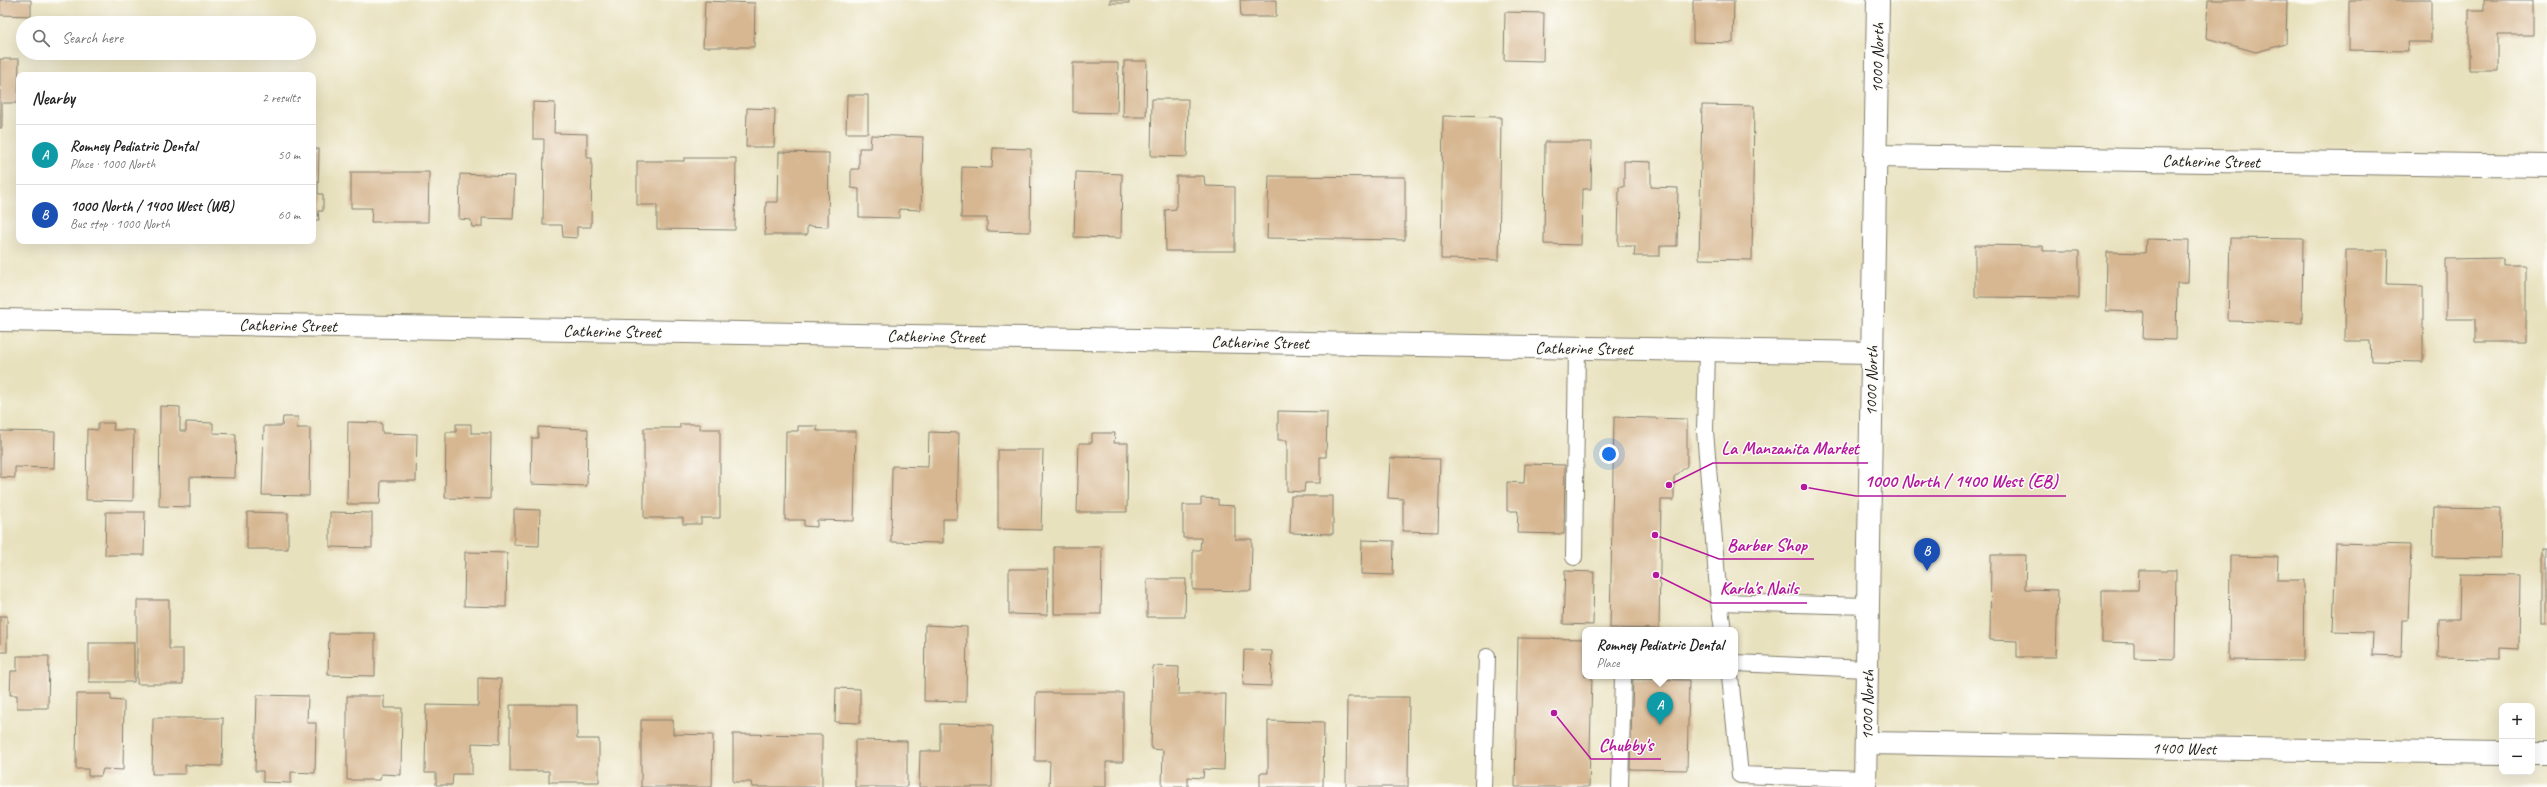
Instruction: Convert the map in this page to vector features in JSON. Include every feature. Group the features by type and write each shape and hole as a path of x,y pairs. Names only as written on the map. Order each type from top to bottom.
{"street":[{"name":"1000 North","path":"1866,783 1878,0"},
{"name":"Catherine Street","path":"1875,156 2547,166"},
{"name":"Catherine Street","path":"0,320 1872,353"},
{"name":"1400 West","path":"1866,743 2499,753"},
{"path":"2535,753 2547,753"}],"lane":[{"path":"1574,557 1577,348"},
{"path":"1707,350 1705,431 1719,602 1723,627"},
{"path":"1719,602 1868,606"},
{"path":"1484,787 1487,657"},
{"path":"1738,663 1867,669"},
{"path":"1620,787 1622,679"},
{"path":"1730,679 1740,781 1866,783"}],"building":[{"path":"0,0 31,0 31,16 0,15"},
{"path":"1110,0 1129,0 1129,3 1110,3"},
{"path":"1240,0 1276,0 1276,17 1241,17"},
{"path":"1693,0 1734,0 1733,43 1693,42"},
{"path":"2208,0 2287,0 2286,44 2256,52 2206,38"},
{"path":"2349,0 2431,0 2431,42 2407,42 2408,51 2349,50"},
{"path":"2484,0 2533,0 2533,35 2498,35 2498,70 2469,70 2469,10 2484,10"},
{"path":"705,1 755,3 754,47 703,47"},
{"path":"1505,12 1544,13 1543,61 1504,60"},
{"path":"0,59 16,59 19,60 19,72 16,72 16,103 2,103 2,128 0,128"},
{"path":"1124,61 1147,61 1146,117 1123,117"},
{"path":"1073,63 1118,63 1117,113 1073,112"},
{"path":"847,95 868,95 868,133 846,133"},
{"path":"1152,99 1188,99 1187,157 1151,156"},
{"path":"533,102 555,103 554,133 587,134 587,158 592,158 591,227 577,227 577,238 563,237 562,225 543,225 544,139 533,139"},
{"path":"1702,105 1754,106 1752,260 1699,259"},
{"path":"747,108 775,109 774,147 746,147"},
{"path":"1443,116 1501,117 1499,260 1441,259"},
{"path":"871,135 923,137 921,210 899,209 899,218 859,217 859,189 851,188 851,169 859,169 859,148 870,148"},
{"path":"1545,142 1592,142 1591,189 1582,189 1581,245 1544,244"},
{"path":"993,148 1031,149 1030,232 987,231 987,218 961,218 962,167 992,168"},
{"path":"316,149 319,149 318,194 323,194 323,211 318,211 319,220 316,220"},
{"path":"779,152 829,153 828,227 807,226 807,235 765,235 766,202 778,202"},
{"path":"684,158 736,158 735,230 657,229 657,205 637,205 637,161 684,161"},
{"path":"1624,161 1651,162 1651,187 1678,188 1677,246 1660,246 1660,256 1634,256 1635,246 1618,246 1619,187 1624,187"},
{"path":"351,172 429,172 428,222 371,222 372,208 351,208"},
{"path":"1076,172 1122,174 1121,238 1074,237"},
{"path":"460,174 515,176 513,219 482,218 482,227 472,227 471,220 459,219"},
{"path":"1176,176 1204,176 1205,186 1235,187 1235,251 1166,251 1165,210 1176,209"},
{"path":"1269,176 1405,177 1405,240 1267,238"},
{"path":"2230,238 2303,239 2302,323 2228,321"},
{"path":"2146,239 2189,240 2188,283 2177,283 2176,340 2143,339 2144,312 2106,311 2107,252 2145,253"},
{"path":"1975,245 2043,246 2043,251 2079,251 2079,298 1975,297"},
{"path":"2346,250 2388,250 2387,285 2423,286 2423,362 2371,361 2370,341 2345,341"},
{"path":"2504,258 2504,265 2526,265 2526,342 2475,342 2475,319 2446,319 2446,259"},
{"path":"160,406 180,407 180,431 186,431 186,422 213,423 213,433 236,434 235,478 190,477 190,507 159,506"},
{"path":"1278,411 1327,412 1326,457 1320,457 1320,483 1305,483 1304,492 1287,491 1287,440 1278,440"},
{"path":"283,417 298,417 297,428 310,428 309,496 262,495 264,426 282,426"},
{"path":"1614,417 1687,419 1687,466 1674,477 1674,500 1661,500 1659,627 1610,627"},
{"path":"348,422 382,423 382,433 417,434 416,481 381,481 380,504 347,504"},
{"path":"98,423 114,423 113,430 134,430 133,501 86,500 87,429 98,430"},
{"path":"456,424 471,424 471,433 491,433 490,499 445,498 446,432 456,432"},
{"path":"680,424 700,424 700,429 720,429 720,518 701,518 701,524 683,524 683,518 644,518 644,428 680,428"},
{"path":"798,426 817,426 817,431 856,431 854,521 817,520 817,527 804,526 804,520 785,520 786,431 798,431"},
{"path":"538,427 588,429 587,486 531,484 532,438 538,438"},
{"path":"0,431 55,432 54,468 15,467 15,478 0,477"},
{"path":"929,432 959,433 957,519 943,519 943,543 891,542 892,466 928,467"},
{"path":"1092,433 1115,433 1114,443 1128,443 1127,512 1077,512 1079,443 1092,443"},
{"path":"998,450 1043,450 1041,530 998,529"},
{"path":"1390,458 1440,459 1438,532 1403,531 1403,499 1388,498"},
{"path":"1525,464 1565,465 1564,534 1517,533 1518,511 1507,511 1507,482 1524,483"},
{"path":"1291,496 1333,496 1333,534 1290,533"},
{"path":"1201,498 1218,499 1218,505 1235,506 1235,539 1252,539 1251,591 1193,590 1193,550 1200,550 1201,538 1183,538 1183,505 1201,505"},
{"path":"2434,508 2501,509 2500,558 2433,557"},
{"path":"514,509 540,510 539,546 514,545"},
{"path":"106,512 145,512 144,555 105,555"},
{"path":"247,512 288,513 288,549 247,549"},
{"path":"330,512 372,513 372,548 330,547"},
{"path":"1362,540 1394,541 1393,575 1361,574"},
{"path":"2336,543 2411,545 2408,620 2402,620 2401,656 2372,655 2373,632 2333,631"},
{"path":"1054,547 1102,547 1101,614 1054,614"},
{"path":"2543,549 2547,549 2547,622 2543,622"},
{"path":"465,552 507,553 506,607 464,606"},
{"path":"1991,555 2026,555 2025,589 2058,590 2056,657 2017,657 2017,641 1990,640"},
{"path":"2230,556 2278,557 2277,580 2304,580 2303,661 2229,660"},
{"path":"1009,569 1048,569 1047,615 1009,614"},
{"path":"2139,570 2176,570 2175,659 2134,658 2134,643 2102,642 2102,590 2138,590"},
{"path":"1565,571 1594,572 1593,625 1563,624"},
{"path":"2460,574 2520,575 2519,649 2500,648 2500,659 2438,658 2439,619 2459,619"},
{"path":"1147,579 1186,579 1185,617 1147,617"},
{"path":"137,600 169,600 169,649 183,649 183,684 137,684"},
{"path":"0,616 7,616 7,652 0,652"},
{"path":"925,625 967,627 966,702 924,701"},
{"path":"329,633 375,633 375,676 328,675"},
{"path":"1518,638 1582,639 1582,679 1592,679 1589,787 1515,787"},
{"path":"89,643 134,643 134,682 89,682"},
{"path":"1244,650 1272,651 1271,686 1243,685"},
{"path":"17,656 49,656 48,708 17,708 17,695 10,695 11,671 17,671"},
{"path":"1153,666 1179,667 1178,694 1226,694 1224,770 1204,769 1203,778 1188,777 1188,787 1162,787 1163,750 1151,749"},
{"path":"478,678 501,679 500,744 472,743 472,774 453,774 452,785 436,785 436,773 425,773 426,705 478,706"},
{"path":"1633,679 1689,680 1687,770 1630,769"},
{"path":"836,688 860,689 860,723 835,722"},
{"path":"1036,693 1123,693 1123,762 1106,762 1106,787 1049,787 1050,761 1035,761"},
{"path":"77,694 111,694 111,700 124,701 123,770 103,769 101,776 88,776 88,769 76,769"},
{"path":"257,695 308,696 307,723 316,723 315,773 291,772 291,783 263,782 263,771 255,771"},
{"path":"347,696 384,696 384,708 402,708 401,775 381,774 380,780 347,780"},
{"path":"1347,697 1409,697 1408,787 1346,787"},
{"path":"510,705 577,705 577,739 599,739 599,782 549,782 549,771 510,771"},
{"path":"153,718 223,718 222,766 185,765 185,774 152,774"},
{"path":"641,720 673,720 673,734 713,735 712,787 641,787"},
{"path":"1268,721 1324,722 1323,787 1260,787 1260,773 1268,773"},
{"path":"940,724 993,725 992,787 919,787 920,751 940,751"},
{"path":"733,734 822,735 822,787 752,787 751,782 733,782"},
{"path":"855,740 907,741 907,787 855,787"}],"place":[{"name":"La Manzanita Market","path":"1669,485"},
{"name":"1000 North / 1400 West (EB)","path":"1804,487"},
{"name":"Barber Shop","path":"1655,535"},
{"name":"1000 North / 1400 West (WB)","path":"1927,571"},
{"name":"Karla's Nails","path":"1656,575"},
{"name":"Chubby's","path":"1554,713"},
{"name":"Romney Pediatric Dental","path":"1660,725"}]}
